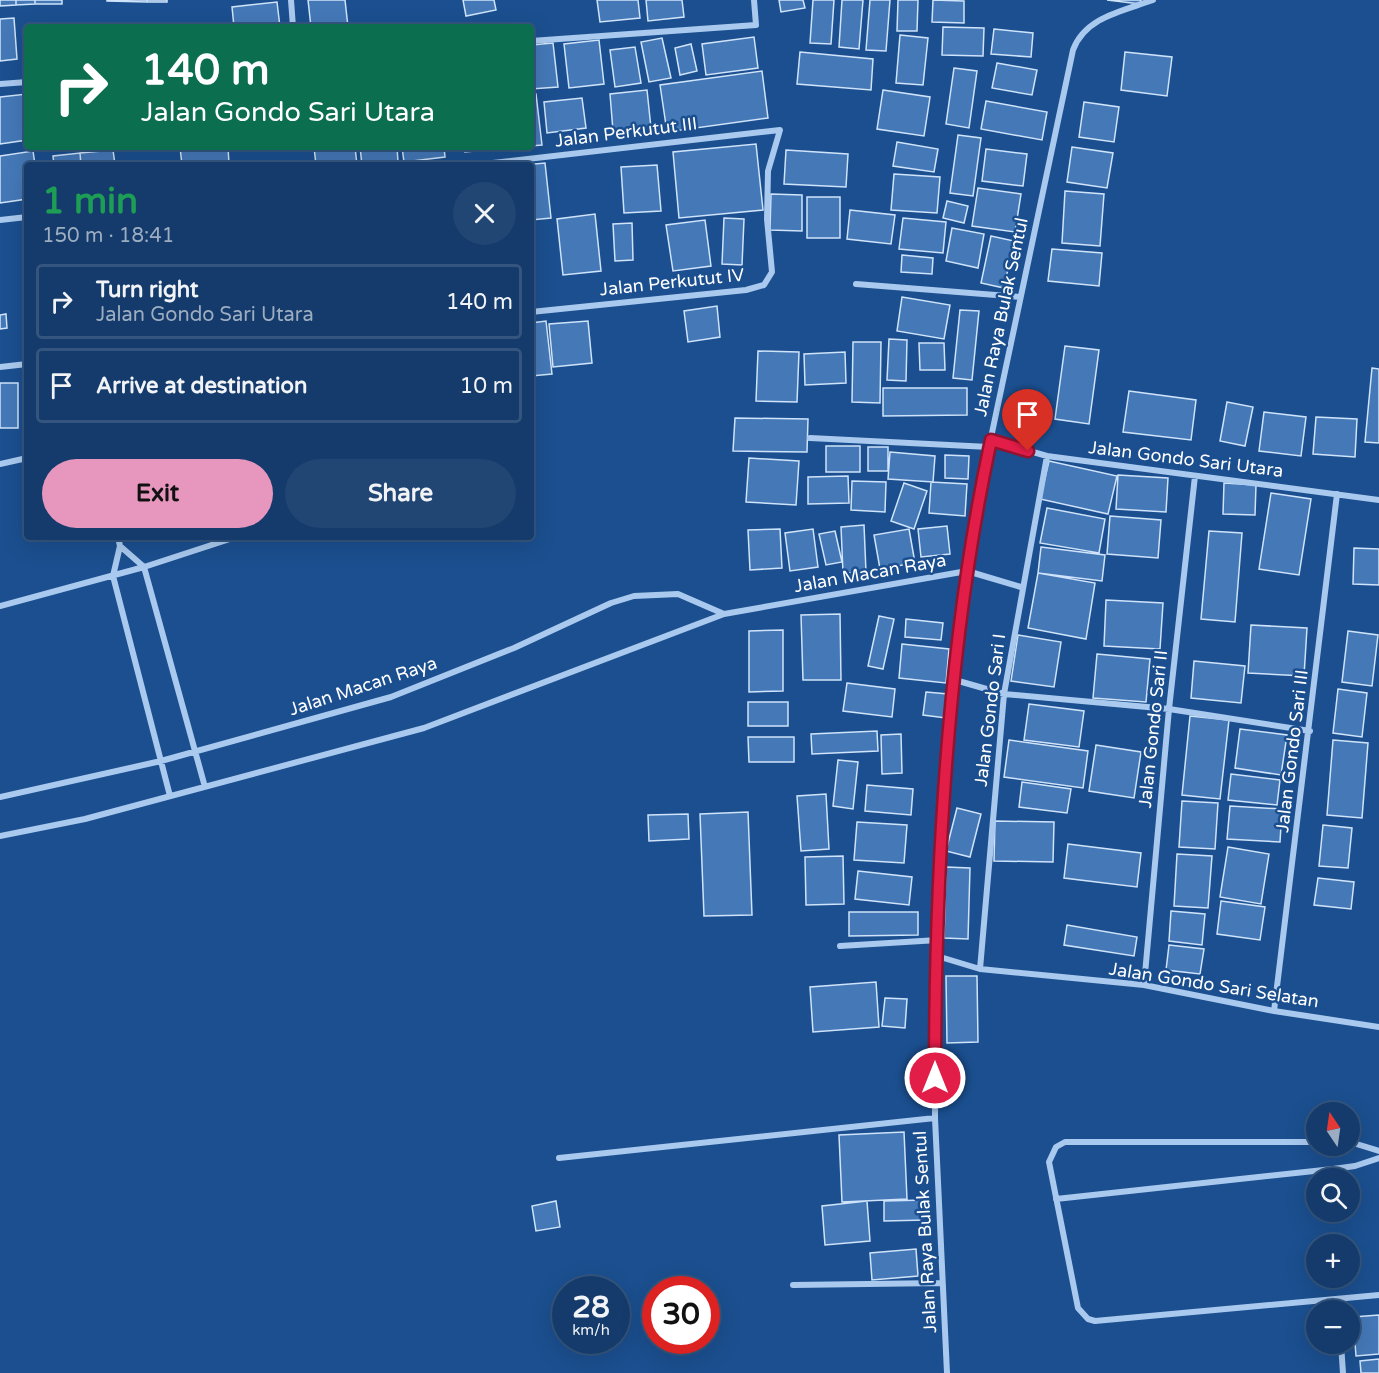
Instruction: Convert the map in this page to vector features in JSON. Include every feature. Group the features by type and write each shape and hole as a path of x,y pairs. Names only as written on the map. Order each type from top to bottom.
{"street":[{"path":"291,0 293,24"},
{"path":"534,41 756,25 754,0"},
{"name":"Jalan Raya Bulak Sentul","path":"947,1373 935,1118 938,940 946,781 967,571 1020,297 1078,35 1092,23 1153,0"},
{"path":"0,84 24,82"},
{"name":"Jalan Perkutut III","path":"501,162 780,130"},
{"name":"Jalan Perkutut IV","path":"534,312 746,290 764,285 772,272 766,219 768,171 780,130"},
{"path":"0,220 24,217"},
{"path":"856,284 1020,297"},
{"path":"0,367 24,364"},
{"name":"Jalan Gondo Sari Utara","path":"810,438 990,443 1047,456 1379,500"},
{"name":"Jalan Gondo Sari I","path":"980,969 1004,694 1021,587 1047,456"},
{"path":"0,464 24,459"},
{"name":"Jalan Gondo Sari II","path":"1144,985 1169,709 1195,476"},
{"name":"Jalan Gondo Sari III","path":"1274,1011 1310,731 1337,494"},
{"path":"119,540 120,546 113,576 170,796"},
{"path":"0,606 144,567 227,540"},
{"path":"120,546 144,567 205,787"},
{"name":"Jalan Macan Raya","path":"0,836 85,819 424,728 724,614 967,571 1021,587"},
{"name":"Jalan Macan Raya","path":"0,796 161,761 391,697 514,648 611,603 634,596 678,594 724,614"},
{"path":"955,680 1004,694 1169,709 1310,731"},
{"path":"840,946 938,940"},
{"name":"Jalan Gondo Sari Selatan","path":"938,956 980,969 1144,985 1274,1011 1379,1027"},
{"path":"559,1158 935,1118"},
{"path":"1306,1142 1065,1142 1056,1147 1049,1162 1078,1308 1088,1319 1095,1321 1306,1303"},
{"path":"1360,1145 1379,1151"},
{"path":"1056,1199 1333,1169 1355,1166 1379,1158"},
{"path":"793,1286 942,1283"},
{"path":"1337,1300 1379,1295"},
{"path":"1342,1354 1343,1373"}],"building":[{"path":"0,0 16,0 16,5 0,6"},
{"path":"16,0 35,0 35,4 16,5"},
{"path":"35,0 62,0 62,4 35,4"},
{"path":"147,0 147,2 107,1"},
{"path":"147,0 167,0 167,2 147,2"},
{"path":"308,0 345,0 348,24 311,24"},
{"path":"463,0 494,0 496,10 466,16"},
{"path":"597,0 638,0 640,18 600,22"},
{"path":"646,0 682,0 684,17 648,21"},
{"path":"779,0 803,0 805,8 781,12"},
{"path":"813,0 834,0 831,44 810,43"},
{"path":"842,0 863,0 859,49 839,47"},
{"path":"870,0 890,0 886,51 866,50"},
{"path":"898,0 918,0 917,31 897,31"},
{"path":"933,0 964,1 964,23 932,22"},
{"path":"1107,0 1141,0 1140,4"},
{"path":"277,2 280,24 234,24 232,7"},
{"path":"14,18 17,59 0,61 0,19"},
{"path":"943,27 984,28 983,56 942,55"},
{"path":"994,29 1033,33 1031,57 991,54"},
{"path":"900,35 928,38 923,85 896,83"},
{"path":"754,37 758,68 706,75 702,44"},
{"path":"662,38 671,78 649,82 641,42"},
{"path":"599,40 604,84 569,88 564,44"},
{"path":"553,43 558,87 534,89 534,45"},
{"path":"691,44 697,71 680,75 675,48"},
{"path":"635,47 641,83 615,87 610,50"},
{"path":"800,52 873,59 871,90 797,84"},
{"path":"1125,52 1172,57 1167,96 1121,90"},
{"path":"997,63 1037,70 1032,95 992,88"},
{"path":"954,68 977,71 969,128 946,124"},
{"path":"762,71 768,118 667,132 660,85"},
{"path":"647,90 651,128 613,131 610,94"},
{"path":"883,90 930,97 924,136 877,129"},
{"path":"24,94 24,140 0,144 0,97"},
{"path":"534,94 536,94 542,145 534,146"},
{"path":"582,98 586,128 547,133 544,102"},
{"path":"986,101 1047,112 1042,140 981,129"},
{"path":"1084,102 1119,107 1114,142 1079,137"},
{"path":"958,135 981,138 973,196 950,193"},
{"path":"897,142 938,149 934,172 893,166"},
{"path":"756,144 763,210 679,218 673,152"},
{"path":"1072,147 1113,153 1107,188 1067,182"},
{"path":"986,149 1027,154 1023,186 982,181"},
{"path":"113,150 115,162 81,162 80,153"},
{"path":"180,150 228,150 229,162 182,162"},
{"path":"314,150 355,150 357,162 316,162"},
{"path":"360,150 397,150 398,162 362,162"},
{"path":"402,150 444,150 445,157 404,162"},
{"path":"786,150 848,154 846,187 784,184"},
{"path":"33,151 35,162 24,162 24,199 0,203 0,156"},
{"path":"80,153 81,162 54,162 53,156"},
{"path":"545,163 551,218 534,220 534,164"},
{"path":"657,165 661,211 624,213 621,167"},
{"path":"894,174 940,177 937,213 891,210"},
{"path":"978,188 1021,194 1015,232 972,226"},
{"path":"1065,191 1104,194 1100,246 1062,243"},
{"path":"771,194 802,195 802,231 770,230"},
{"path":"807,197 840,197 840,238 807,238"},
{"path":"947,201 968,206 964,223 943,218"},
{"path":"850,210 895,215 891,244 847,239"},
{"path":"595,214 601,271 563,275 557,219"},
{"path":"724,218 744,219 742,265 722,264"},
{"path":"903,218 946,222 943,253 899,249"},
{"path":"705,220 711,266 673,271 666,225"},
{"path":"632,223 633,260 615,261 613,224"},
{"path":"952,228 984,234 978,268 946,261"},
{"path":"991,236 1014,241 1004,288 981,283"},
{"path":"1052,249 1102,253 1099,286 1048,281"},
{"path":"902,255 933,258 932,274 901,272"},
{"path":"902,297 950,305 944,339 897,331"},
{"path":"717,306 720,337 688,342 684,311"},
{"path":"960,310 979,311 972,380 953,378"},
{"path":"6,314 7,328 0,329 0,315"},
{"path":"546,321 552,374 534,376 534,323"},
{"path":"588,321 592,363 553,367 549,324"},
{"path":"889,339 907,340 906,381 887,380"},
{"path":"853,342 881,342 880,403 852,402"},
{"path":"919,343 944,343 945,370 920,370"},
{"path":"1065,346 1099,350 1089,424 1055,419"},
{"path":"758,351 799,352 797,402 756,401"},
{"path":"845,352 846,383 805,385 804,354"},
{"path":"1372,368 1379,369 1379,443 1365,442"},
{"path":"0,383 18,383 18,428 0,428"},
{"path":"883,388 967,388 967,415 883,416"},
{"path":"1129,391 1196,400 1191,440 1123,432"},
{"path":"1227,402 1253,407 1245,446 1220,441"},
{"path":"1264,412 1306,417 1301,456 1259,451"},
{"path":"1316,417 1357,419 1355,457 1313,454"},
{"path":"735,418 808,419 807,452 733,451"},
{"path":"826,446 860,446 860,472 826,472"},
{"path":"868,447 888,447 888,471 868,471"},
{"path":"890,452 935,456 933,482 888,479"},
{"path":"945,455 969,456 968,479 945,478"},
{"path":"749,458 799,461 796,505 746,502"},
{"path":"1049,461 1117,476 1108,514 1040,499"},
{"path":"1118,475 1168,478 1166,512 1116,509"},
{"path":"848,476 849,503 808,504 808,477"},
{"path":"852,481 886,482 885,512 851,510"},
{"path":"931,482 967,484 965,516 929,513"},
{"path":"904,483 927,491 914,529 891,521"},
{"path":"1224,483 1256,485 1255,515 1223,514"},
{"path":"1271,493 1311,499 1299,575 1259,569"},
{"path":"1047,508 1105,519 1099,553 1040,543"},
{"path":"1110,516 1161,520 1158,558 1107,554"},
{"path":"864,525 866,572 843,573 841,527"},
{"path":"947,526 950,554 921,557 918,529"},
{"path":"780,529 782,568 750,570 748,530"},
{"path":"813,529 818,567 790,571 785,533"},
{"path":"909,529 915,563 880,569 874,535"},
{"path":"835,531 842,562 826,565 819,534"},
{"path":"1209,531 1242,533 1235,622 1201,619"},
{"path":"1041,547 1105,555 1102,581 1038,573"},
{"path":"1354,548 1379,549 1379,585 1353,584"},
{"path":"1038,573 1095,583 1086,639 1028,628"},
{"path":"1106,600 1163,603 1160,649 1104,646"},
{"path":"840,614 841,680 803,680 801,615"},
{"path":"879,616 894,619 883,669 868,666"},
{"path":"906,619 943,623 941,640 905,637"},
{"path":"1251,625 1307,628 1304,676 1248,673"},
{"path":"783,630 783,691 749,692 749,631"},
{"path":"1348,631 1378,635 1372,686 1342,682"},
{"path":"1018,635 1061,642 1054,687 1011,681"},
{"path":"902,644 949,649 946,683 899,678"},
{"path":"1097,654 1150,659 1146,702 1093,698"},
{"path":"1194,661 1245,666 1241,703 1191,698"},
{"path":"847,683 895,689 892,717 843,711"},
{"path":"1338,689 1367,693 1362,737 1333,733"},
{"path":"926,692 948,694 946,718 923,715"},
{"path":"748,702 788,702 788,726 748,726"},
{"path":"1029,704 1084,711 1079,747 1024,740"},
{"path":"1190,716 1229,720 1220,799 1182,795"},
{"path":"1240,729 1287,735 1281,775 1235,768"},
{"path":"877,731 878,751 812,754 811,734"},
{"path":"901,734 902,773 882,774 881,735"},
{"path":"748,737 794,737 794,762 749,762"},
{"path":"1009,740 1088,751 1083,788 1004,777"},
{"path":"1333,740 1368,743 1362,818 1327,815"},
{"path":"1096,745 1141,752 1134,798 1089,791"},
{"path":"838,760 858,762 853,809 833,806"},
{"path":"1231,774 1280,780 1277,805 1228,800"},
{"path":"1022,782 1071,789 1067,813 1019,807"},
{"path":"867,785 913,789 911,815 865,811"},
{"path":"826,794 829,849 801,851 797,796"},
{"path":"1182,801 1218,803 1215,849 1179,847"},
{"path":"1230,806 1282,809 1280,842 1227,839"},
{"path":"957,808 981,814 970,857 946,851"},
{"path":"748,812 752,915 704,916 700,814"},
{"path":"688,814 689,839 649,841 648,815"},
{"path":"995,821 1054,822 1053,862 994,861"},
{"path":"857,822 907,825 904,863 854,860"},
{"path":"1323,825 1352,828 1348,868 1319,866"},
{"path":"1068,844 1141,853 1137,887 1064,878"},
{"path":"1228,847 1269,854 1261,904 1220,897"},
{"path":"1177,854 1212,856 1208,908 1174,906"},
{"path":"843,856 844,904 806,905 805,857"},
{"path":"946,867 970,868 968,939 944,938"},
{"path":"858,871 912,877 909,905 855,899"},
{"path":"1318,878 1354,882 1351,909 1314,905"},
{"path":"1221,901 1265,907 1260,940 1217,934"},
{"path":"1171,911 1205,914 1202,945 1169,941"},
{"path":"849,912 918,912 918,935 849,936"},
{"path":"1067,925 1137,937 1134,956 1064,945"},
{"path":"1169,945 1204,949 1200,974 1166,970"},
{"path":"946,976 977,976 978,1042 947,1043"},
{"path":"876,982 879,1027 813,1032 810,987"},
{"path":"885,998 907,999 905,1028 882,1026"},
{"path":"904,1132 907,1199 842,1202 839,1135"},
{"path":"925,1200 926,1220 884,1221 884,1201"},
{"path":"556,1201 560,1227 536,1231 532,1206"},
{"path":"867,1201 870,1241 825,1245 822,1206"},
{"path":"916,1249 918,1276 872,1280 870,1253"},
{"path":"1379,1315 1379,1354 1356,1356 1356,1354 1360,1354 1360,1316"},
{"path":"1379,1359 1379,1373 1361,1373 1360,1361"}],"route":[{"path":"935,1078 938,940 946,781 967,571 991,440 1028,451"}]}
